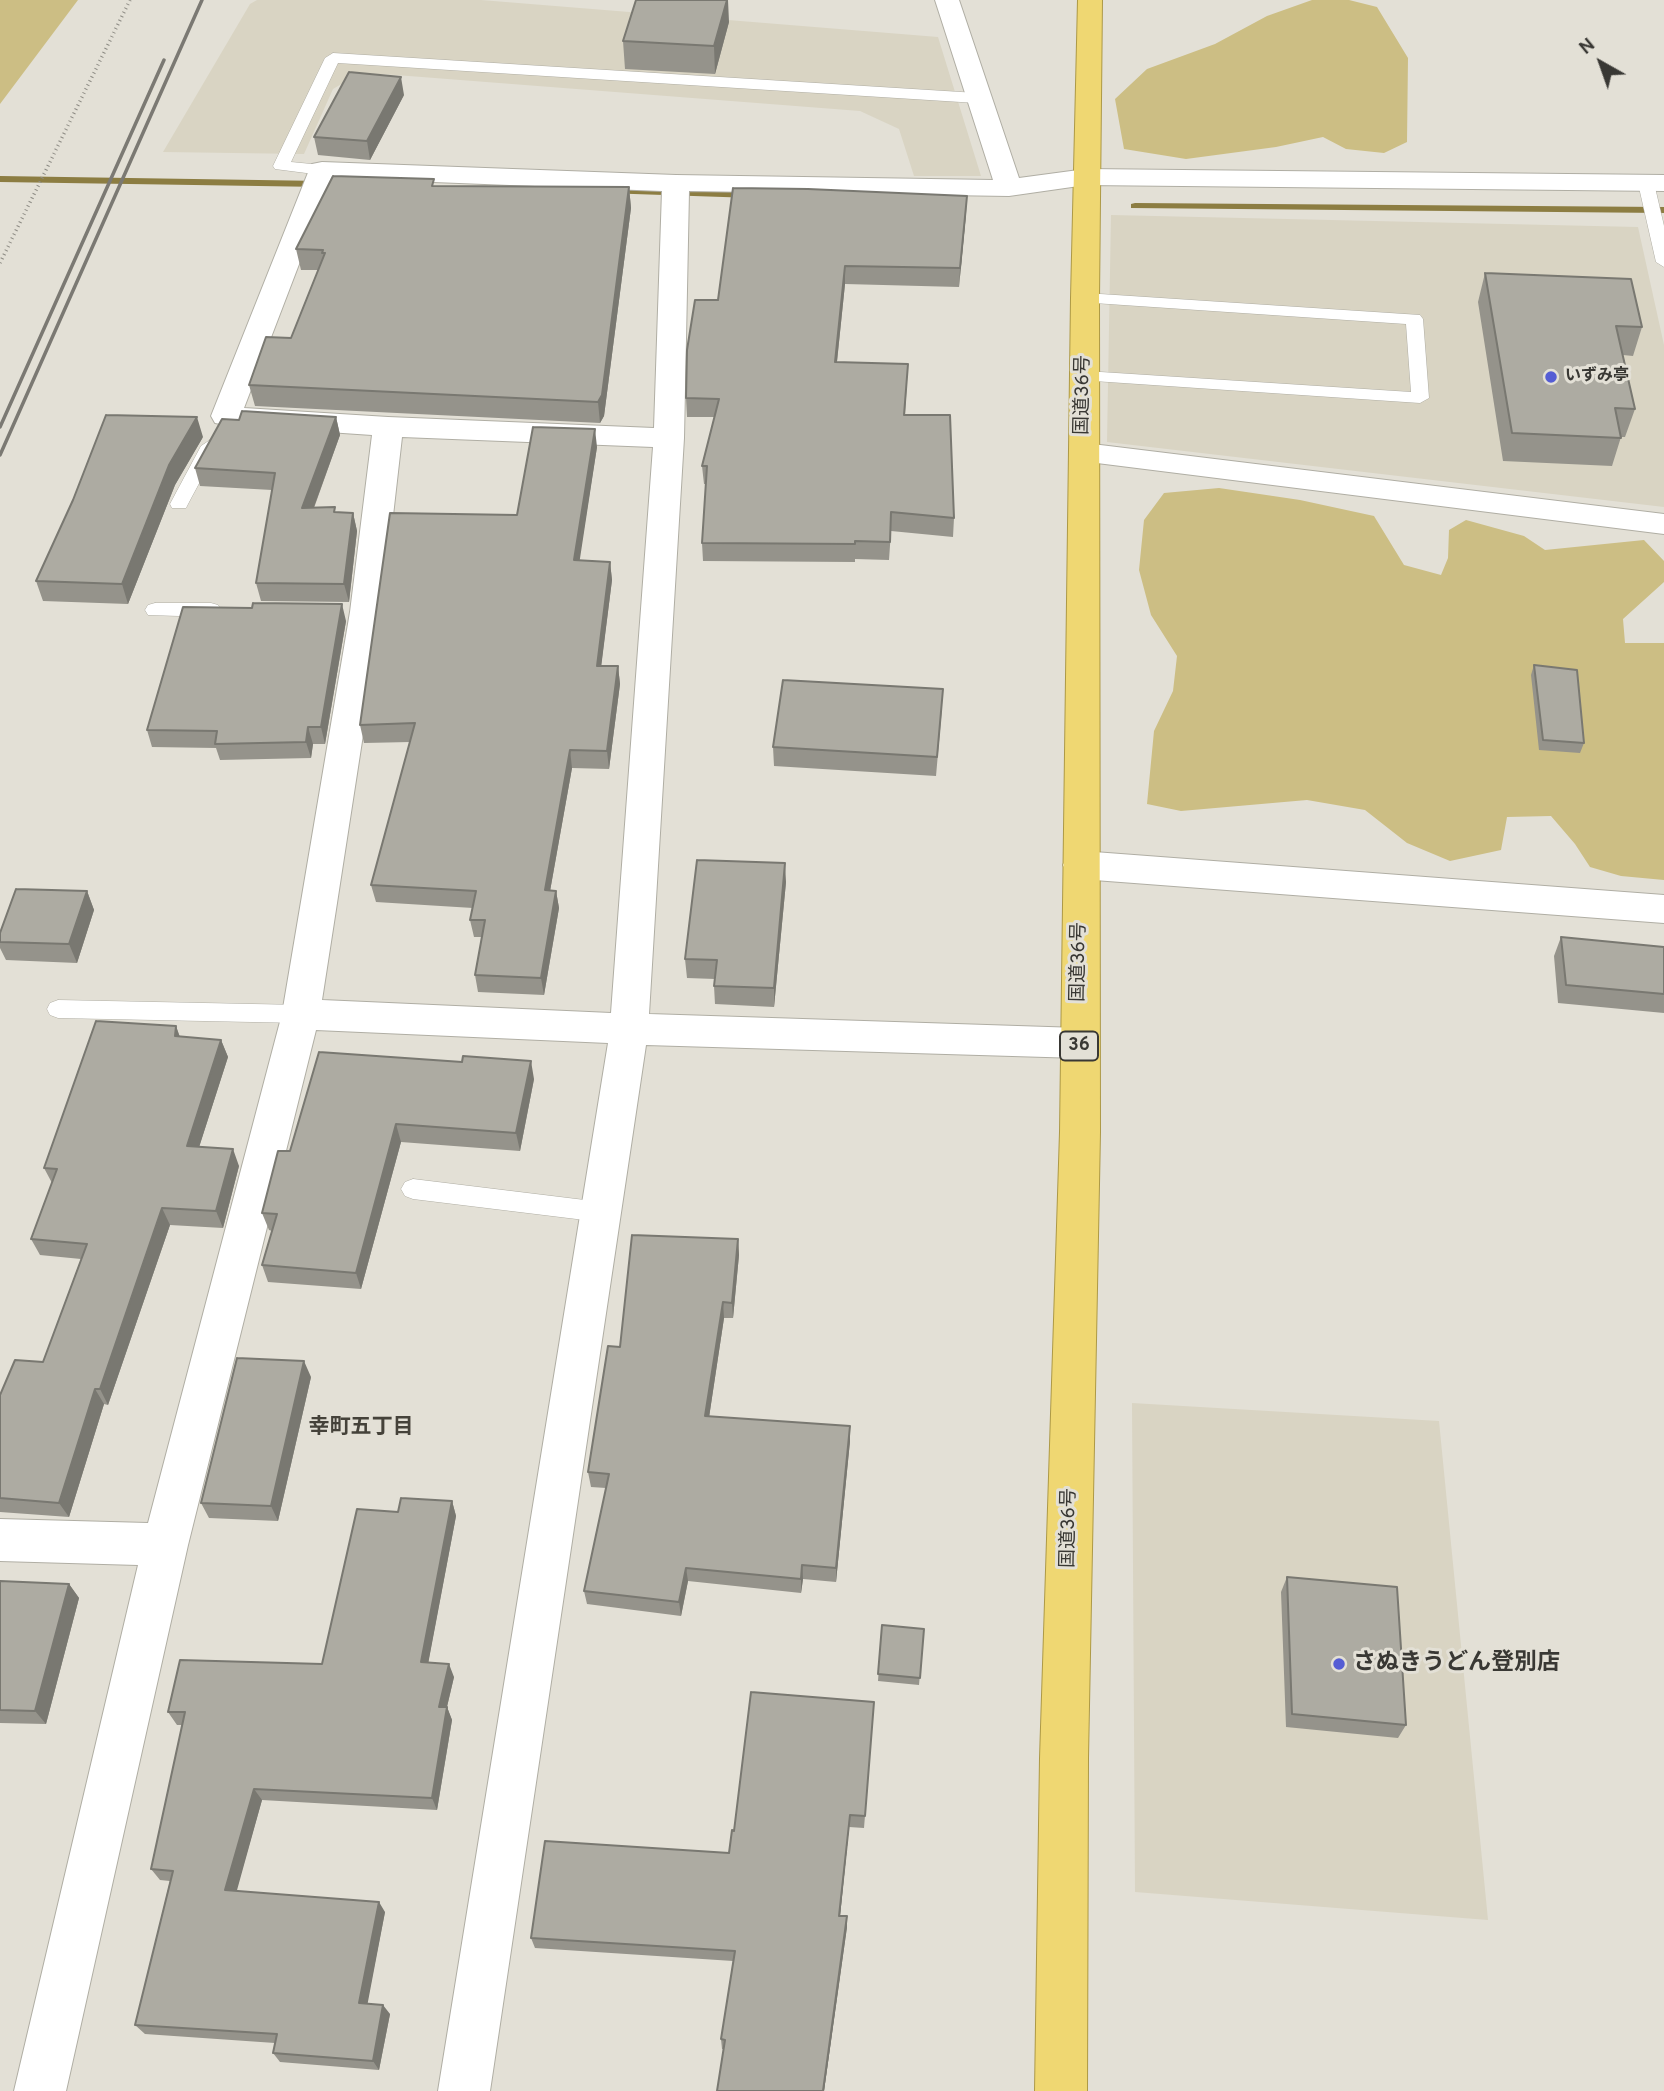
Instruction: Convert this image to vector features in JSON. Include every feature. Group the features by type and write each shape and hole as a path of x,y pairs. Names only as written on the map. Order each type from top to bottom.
{"highway":[{"name":"国道36号","path":"1061,2091 1064,1758 1080,1132 1086,177 1090,0"}],"street":[{"path":"947,0 977,98 1009,188"},
{"path":"669,438 388,427 226,416 322,170 676,183 1009,188 1086,177 1655,183"},
{"path":"464,2091 629,1029 669,438 676,183"},
{"path":"40,2091 165,1545 301,1014 388,427"},
{"path":"1084,453 1664,524"},
{"path":"1081,864 1664,909"},
{"path":"301,1014 629,1029 1079,1043"},
{"path":"0,1540 165,1545"}],"lane":[{"path":"322,170 281,166 333,58 977,98"},
{"path":"1655,183 1664,262"},
{"path":"1085,298 1414,319 1420,398 1085,376"},
{"path":"178,504 226,416"},
{"path":"155,610 234,611"},
{"path":"58,1009 301,1014"},
{"path":"412,1189 601,1212"}],"path":[{"path":"0,263 130,0"}],"shaded area":[{"path":"0,0 78,0 0,104"},
{"path":"257,0 481,0 938,37 981,176 914,176 899,129 860,111 383,74 350,79 333,89 304,154 163,152 250,4"},
{"path":"1312,0 1349,0 1377,7 1408,58 1407,142 1384,153 1346,149 1323,137 1276,147 1186,159 1124,149 1115,99 1147,69 1215,44 1267,16"},
{"path":"1111,215 1638,227 1664,345 1664,507 1107,442"},
{"path":"1219,488 1300,500 1374,516 1404,565 1441,575 1448,558 1449,530 1466,520 1524,536 1545,550 1644,540 1664,561 1664,582 1623,619 1625,643 1664,643 1664,880 1621,876 1590,867 1551,816 1507,817 1501,850 1450,861 1407,843 1365,810 1307,800 1181,811 1147,804 1154,731 1173,691 1177,656 1151,615 1139,570 1144,520 1164,493"},
{"path":"1132,1403 1439,1421 1488,1920 1135,1892"}],"building":[{"path":"636,0 727,0 714,46 623,41"},
{"path":"349,72 401,77 367,141 314,137"},
{"path":"333,176 434,179 432,186 629,187 602,395 598,402 249,385 266,337 291,338 325,253 322,253 323,250 296,249"},
{"path":"733,188 967,196 960,268 845,266 835,362 908,364 904,415 950,415 954,518 891,512 890,542 702,543 707,466 702,466 719,399 686,398 687,350 695,300 718,300"},
{"name":"いずみ亭","path":"1485,273 1631,279 1642,327 1616,326 1635,409 1615,408 1621,438 1512,433"},
{"path":"242,411 336,417 302,508 335,507 334,512 353,513 344,584 256,583 275,473 195,468 222,419 239,420"},
{"path":"106,415 197,417 169,465 122,584 36,581 73,500"},
{"path":"533,427 595,429 574,560 610,562 597,666 618,666 607,751 570,750 545,890 556,891 541,978 475,975 485,920 470,920 476,891 371,885 415,723 360,725 390,513 517,515"},
{"path":"253,603 342,604 321,727 308,727 306,742 215,744 217,731 147,730 183,607 252,608"},
{"path":"1534,665 1577,670 1584,743 1543,740"},
{"path":"783,680 943,689 937,757 773,747"},
{"path":"697,860 785,863 774,988 714,986 717,960 685,959"},
{"path":"16,889 87,891 69,944 0,942 0,933"},
{"path":"1561,937 1664,947 1664,994 1566,985"},
{"path":"96,1021 176,1026 175,1036 221,1040 187,1146 233,1149 216,1211 162,1208 100,1389 95,1389 59,1503 0,1498 0,1395 15,1360 43,1362 87,1244 31,1239 57,1169 44,1168"},
{"path":"319,1052 462,1062 463,1056 531,1061 516,1133 396,1124 356,1273 262,1265 277,1214 262,1213 278,1151 290,1151"},
{"path":"632,1235 738,1239 732,1303 723,1302 705,1416 850,1426 836,1568 802,1565 801,1579 686,1568 679,1602 584,1591 609,1474 588,1472 608,1346 620,1347"},
{"path":"237,1358 304,1361 271,1506 201,1503"},
{"path":"401,1498 452,1501 421,1662 449,1664 439,1707 447,1707 432,1798 254,1789 225,1890 379,1902 359,2003 383,2005 373,2061 273,2053 277,2034 135,2025 173,1871 151,1869 185,1712 168,1712 180,1660 322,1664 357,1509 398,1512"},
{"name":"さぬきうどん登別店","path":"1287,1577 1397,1587 1406,1725 1292,1714"},
{"path":"0,1581 69,1584 35,1711 0,1710"},
{"path":"882,1625 924,1629 920,1678 878,1674"},
{"path":"751,1692 874,1702 865,1816 850,1815 839,1916 847,1916 823,2091 717,2091 725,2040 721,2039 735,1951 531,1938 545,1841 729,1853"}],"waterway":[{"path":"0,179 323,184"},
{"path":"608,191 753,195"},
{"path":"1135,206 1664,210"}],"railway":[{"path":"0,455 202,0"},
{"path":"0,427 164,60"}],"place":[{"name":"いずみ亭","path":"1551,377"},
{"name":"さぬきうどん登別店","path":"1339,1664"}],"district":[{"name":"幸町五丁目","path":"361,1429"}]}
